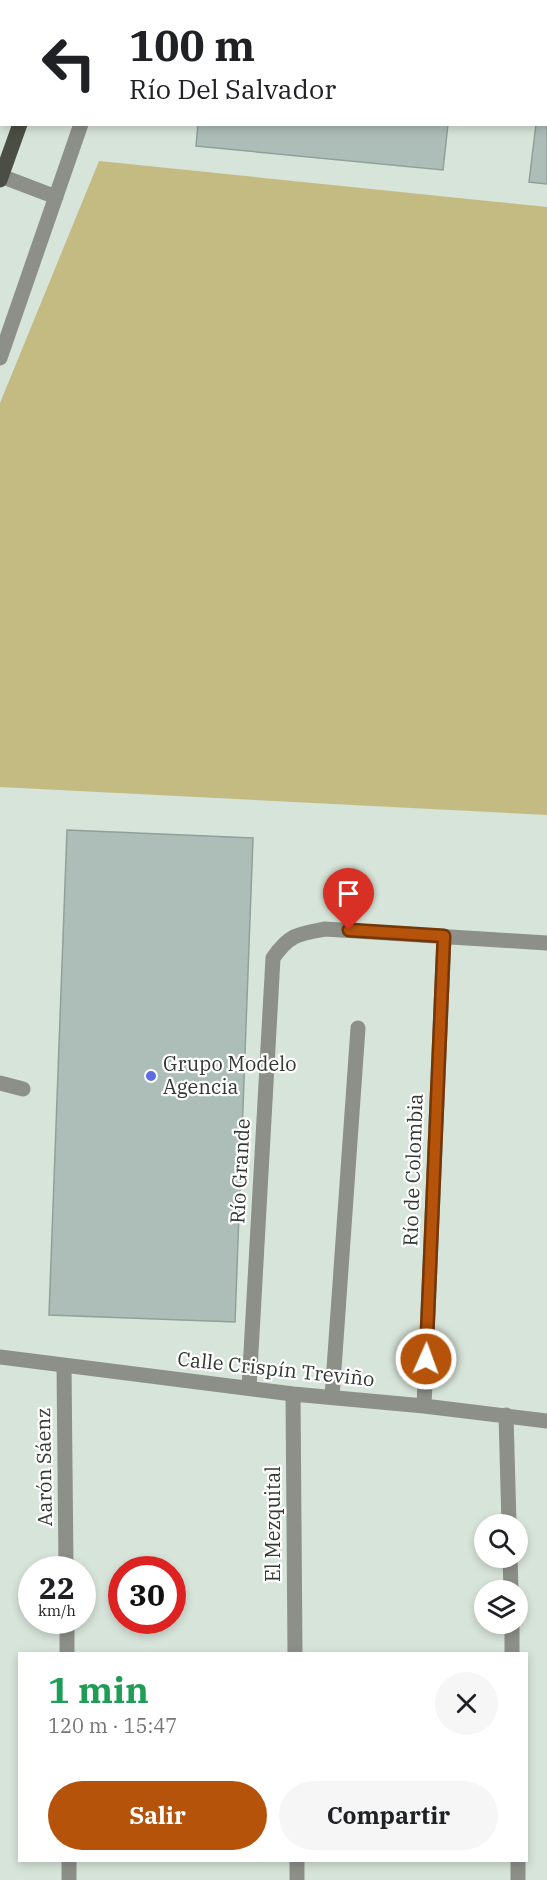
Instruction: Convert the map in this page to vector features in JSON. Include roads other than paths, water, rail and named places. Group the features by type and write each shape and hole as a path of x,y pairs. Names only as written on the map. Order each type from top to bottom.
{"main road":[{"path":"1,178 19,126"}],"street":[{"path":"0,358 80,126"},
{"path":"1,178 56,197"},
{"name":"Río Grande","path":"249,1388 273,958 284,942 300,933 325,929 444,936"},
{"path":"444,936 547,943"},
{"name":"Río de Colombia","path":"424,1406 444,936"},
{"path":"332,1397 358,1028"},
{"path":"0,1083 24,1089"},
{"name":"Calle Crispín Treviño","path":"0,1357 293,1394 424,1406 547,1421"},
{"name":"Aarón Sáenz","path":"64,1365 66,1556"},
{"name":"El Mezquital","path":"293,1394 295,1652"},
{"path":"506,1415 509,1514"},
{"path":"67,1634 67,1652"},
{"path":"512,1634 512,1652"},
{"path":"69,1862 69,1880"},
{"path":"297,1862 297,1880"},
{"path":"518,1862 518,1880"}],"place":[{"name":"Grupo Modelo Agencia","path":"151,1076"}]}
